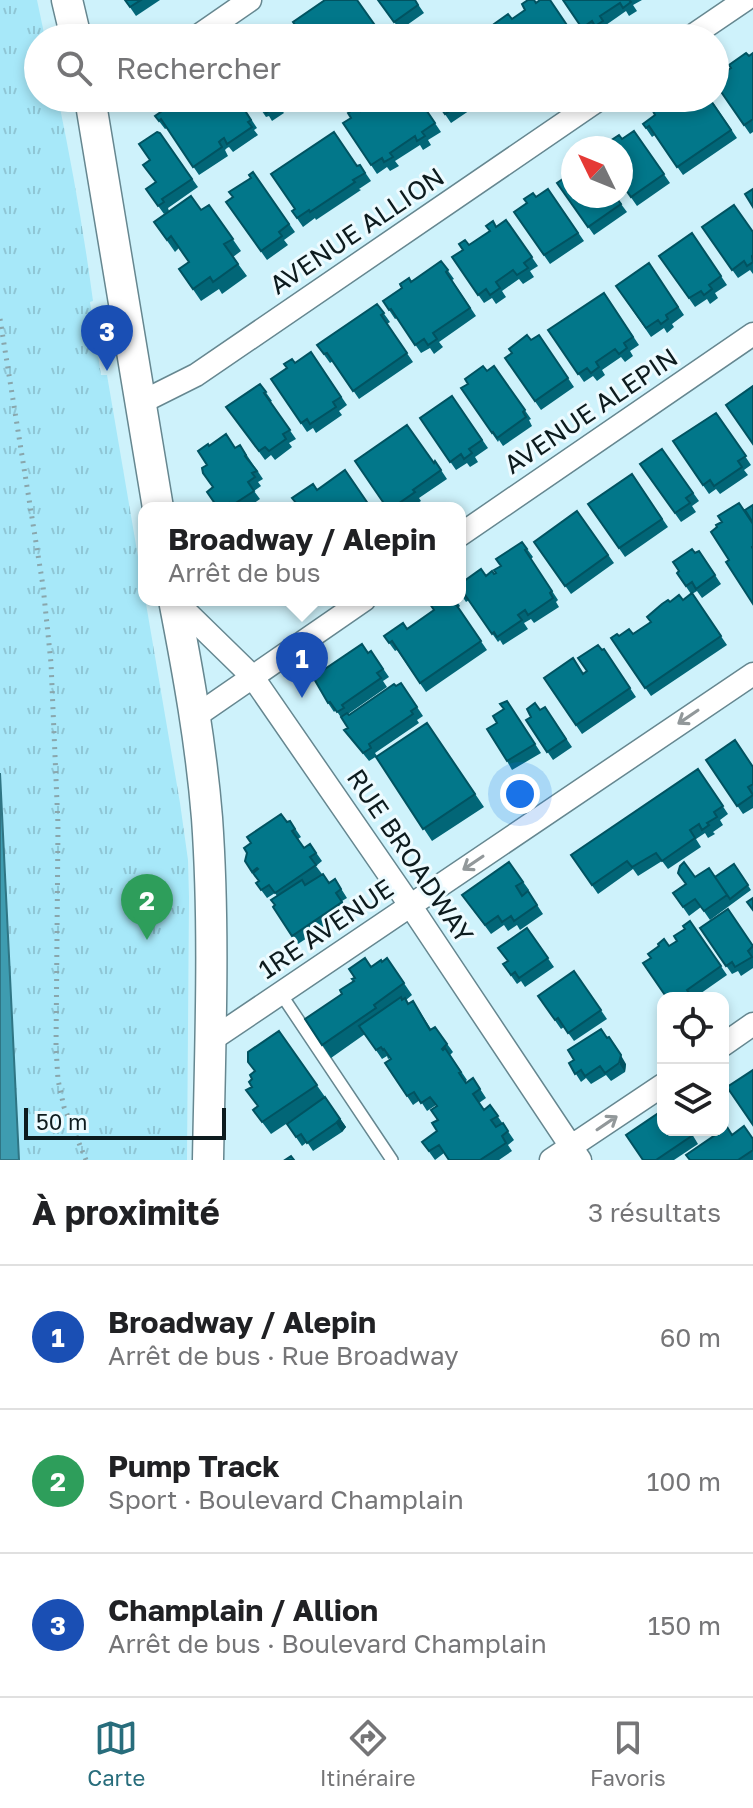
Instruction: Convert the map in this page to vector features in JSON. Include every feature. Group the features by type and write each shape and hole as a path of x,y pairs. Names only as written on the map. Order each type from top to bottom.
{"main road":[{"path":"67,0 73,24"},
{"path":"98,112 157,502"},
{"path":"175,606 196,716 207,818 210,905 208,1160"}],"street":[{"path":"215,24 250,0"},
{"path":"710,24 745,0"},
{"name":"AVENUE ALLION","path":"140,403 196,375 581,112"},
{"name":"AVENUE ALEPIN","path":"466,531 753,334"},
{"name":"RUE BROADWAY","path":"180,606 252,676 410,905 575,1153"},
{"path":"196,716 355,606"},
{"name":"1RE AVENUE","path":"210,1041 753,674"},
{"path":"729,1041 753,1024"},
{"path":"551,1160 575,1153 657,1090"}],"lane":[{"path":"281,994 392,1160"}],"path":[{"path":"0,319 43,586 51,663 58,825 58,1080 64,1107 86,1160"}],"green space":[{"path":"0,0 37,0 42,24 24,24 24,112 61,112 86,250 101,375 107,375 138,557 138,606 146,606 188,860 187,1160 18,1160 0,773"}],"shaded area":[{"path":"0,773 19,1160 0,1160"}],"building":[{"path":"125,0 141,0 130,7"},
{"path":"325,0 357,0 374,24 294,24 293,22"},
{"path":"378,0 415,0 418,5 394,22"},
{"path":"528,0 536,3 550,0 566,24 494,24 508,14 512,19 525,10 522,4"},
{"path":"563,0 631,2 623,8 620,3 600,16 603,21 598,24 592,21 579,24"},
{"path":"746,53 749,56 753,53 753,119 744,125 729,103 729,65"},
{"path":"161,112 246,112 252,127 227,144 224,138 221,140 222,147 193,167 161,119 159,121 155,116"},
{"path":"428,112 435,123 422,132 425,136 417,141 415,136 390,153 393,157 384,162 382,158 371,165 343,123 351,118 348,113"},
{"path":"654,112 719,112 731,130 677,167 649,126 646,128 643,124 655,115"},
{"path":"634,131 664,174 633,196 633,136 626,136"},
{"path":"157,132 192,179 162,199 164,202 158,206 146,189 156,182 143,165 150,160 139,144"},
{"path":"334,132 365,173 297,218 292,211 295,209 271,174"},
{"path":"253,172 289,224 279,232 282,236 261,251 226,202 233,197 229,192 251,178 249,175"},
{"path":"548,189 578,233 544,255 514,212 527,203 524,199 533,193 536,197"},
{"path":"753,189 753,207 745,194"},
{"path":"191,196 201,210 209,205 233,239 224,244 238,264 213,282 210,277 193,289 179,269 189,262 171,236 167,240 154,222"},
{"path":"734,205 753,232 753,262 747,266 744,261 732,270 702,227"},
{"path":"575,208 615,208 588,227"},
{"path":"506,220 532,257 524,263 528,268 517,275 513,270 496,282 500,288 490,295 486,289 478,295 452,257 463,250 459,244 465,240 469,245 490,231 486,226 493,221 496,227"},
{"path":"692,233 721,276 709,285 712,289 704,295 701,291 689,298 659,256"},
{"path":"441,261 470,308 433,333 437,339 428,345 424,339 415,345 383,301 402,288 400,284 409,278 411,282"},
{"path":"649,263 678,307 666,315 668,319 661,324 658,320 646,328 616,286"},
{"path":"604,293 633,337 624,343 627,348 619,354 615,349 596,362 599,367 591,373 587,368 578,374 548,330"},
{"path":"377,304 407,353 353,391 327,353 324,354 317,345"},
{"path":"527,335 531,340 539,335 568,378 535,401 505,358 512,353 509,349"},
{"path":"311,352 341,397 333,402 336,407 310,424 307,419 301,423 271,379 287,368 284,364 292,359 295,363"},
{"path":"483,366 487,371 494,366 525,410 526,417 497,438 461,388 468,384 465,379"},
{"path":"260,384 290,430 283,434 286,439 269,451 265,447 259,451 226,407"},
{"path":"753,386 753,444 726,405"},
{"path":"452,396 482,440 469,449 472,453 464,459 461,454 450,462 420,418"},
{"path":"716,413 746,456 738,461 742,467 714,486 710,480 703,485 673,441"},
{"path":"407,425 441,470 401,502 383,502 355,461"},
{"path":"226,434 235,448 240,445 257,471 252,473 255,477 248,482 254,491 237,502 214,502 207,492 213,487 202,468 207,465 198,451"},
{"path":"662,449 693,493 686,498 690,503 675,513 640,464"},
{"path":"345,470 367,502 295,502 292,498 313,484 317,490"},
{"path":"632,474 662,519 619,548 588,504"},
{"path":"739,503 753,524 753,604 711,532 722,522 718,516"},
{"path":"753,505 753,523 745,510"},
{"path":"577,511 608,555 565,586 534,542"},
{"path":"522,542 552,591 553,598 528,615 525,610 518,615 522,620 497,637 466,596 466,580 481,569 486,576 492,571 496,573 494,570 501,566 496,559"},
{"path":"692,549 695,553 699,551 715,575 696,589 692,582 686,586 673,562"},
{"path":"692,593 721,636 645,688 611,638 629,629 633,634 651,622 647,617 662,604 679,595 683,600"},
{"path":"431,606 457,606 481,641 420,683 392,641 389,643 384,636 403,623 407,629 434,610"},
{"path":"362,644 383,669 377,673 381,678 342,705 344,708 337,712 313,677"},
{"path":"598,645 604,649 630,688 576,725 544,678 573,658 583,674 587,671 578,658"},
{"path":"401,683 417,707 411,711 413,714 369,744 371,748 363,753 344,730 348,728 341,717 347,713 349,715 394,684"},
{"path":"507,701 535,744 507,761 487,729 497,723 493,716 504,709 500,704"},
{"path":"535,703 540,710 545,707 566,739 547,752 526,720 531,717 527,709"},
{"path":"427,723 475,794 423,829 376,757"},
{"path":"735,740 753,767 753,784 748,787 753,795 737,806 706,760"},
{"path":"698,769 723,806 714,812 717,817 702,830 699,824 690,830 695,838 662,861 656,853 632,867 627,861 592,885 571,855"},
{"path":"281,814 287,822 290,821 295,829 292,831 304,848 310,844 316,853 310,857 316,865 275,893 269,885 261,890 256,883 259,881 253,873 258,869 252,872 245,861 247,853 244,848 251,843 247,837"},
{"path":"509,862 523,882 516,886 522,896 528,891 537,905 514,921 511,916 502,922 498,916 485,925 462,895"},
{"path":"684,862 695,877 709,868 727,895 704,911 695,899 683,907 673,893 686,884 678,873"},
{"path":"734,864 748,885 730,899 715,877"},
{"path":"323,874 329,883 335,879 341,889 336,893 342,902 292,936 271,900 302,880 305,885"},
{"path":"728,909 753,946 748,951 752,957 735,967 732,962 726,966 700,928"},
{"path":"690,921 721,966 688,992 663,992 643,963 651,958 648,954 664,939 669,946 677,941 674,936 685,929 683,926"},
{"path":"527,928 548,958 519,978 515,972 511,975 503,964 508,961 498,948"},
{"path":"365,958 371,967 387,958 404,983 374,1005 376,1008 322,1045 305,1019 342,994 340,990 355,978 349,969"},
{"path":"574,971 601,1010 568,1033 538,996"},
{"path":"401,997 408,1004 413,1001 430,1030 435,1027 447,1044 442,1049 445,1048 466,1083 473,1078 480,1089 473,1094 484,1110 490,1105 498,1116 491,1120 496,1127 503,1123 508,1131 502,1136 506,1143 480,1160 449,1160 439,1145 429,1151 422,1142 437,1131 432,1123 438,1120 431,1110 437,1106 430,1097 421,1103 414,1092 407,1096 385,1063 391,1059 381,1047 376,1050 359,1026"},
{"path":"601,1029 621,1055 619,1063 605,1073 600,1066 585,1076 581,1070 575,1074 569,1063 574,1060 568,1050"},
{"path":"279,1031 317,1085 262,1122 253,1110 258,1106 246,1090 252,1087 250,1075 255,1071 248,1062 248,1052"},
{"path":"753,1070 753,1125 729,1090 729,1086"},
{"path":"325,1097 340,1119 307,1143 301,1134 296,1137 287,1124"},
{"path":"657,1114 657,1136 692,1136 656,1160 643,1160 626,1135"},
{"path":"744,1126 753,1139 753,1150 738,1160 690,1160 686,1155 714,1136 729,1136 729,1130 732,1135"}],"place":[{"name":"Champlain / Allion","path":"107,371"},
{"name":"Broadway / Alepin","path":"302,698"},
{"name":"Pump Track","path":"147,940"}]}
